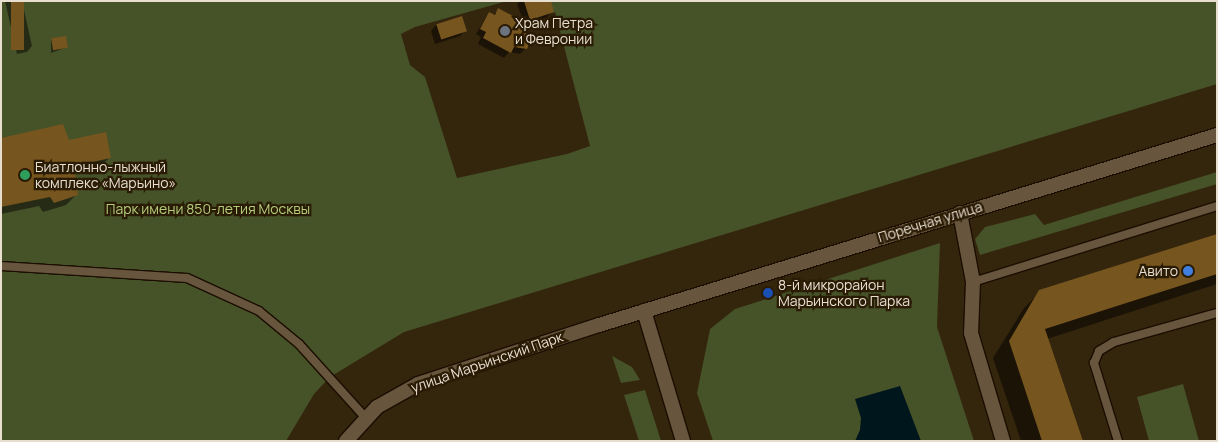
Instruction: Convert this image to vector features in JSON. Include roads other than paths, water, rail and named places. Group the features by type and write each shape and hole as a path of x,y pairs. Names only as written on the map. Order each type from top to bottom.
{"main road":[{"name":"Поречная улица","path":"644,311 1217,135"},
{"path":"960,213 973,282 971,333 1003,441"},
{"path":"644,311 683,441"},
{"name":"улица Марьинский Парк","path":"346,441 366,417 386,401 418,384 644,311"}],"lane":[{"path":"973,282 1217,206"},
{"path":"1,266 187,278 259,311 299,344 366,417"},
{"path":"1118,441 1094,363 1099,350 1114,342 1217,313"}],"water":[{"path":"900,386 921,441 855,441 860,430 861,418 855,399"}],"place":[{"name":"Храм Петра и Февронии","path":"505,31"},
{"name":"Биатлонно-лыжный комплекс «Марьино»","path":"25,175"},
{"name":"Авито","path":"1188,271"},
{"name":"8-й микрорайон Марьинского Парка","path":"768,293"}],"park label":[{"name":"Парк имени 850-летия Москвы","path":"208,209"}]}
